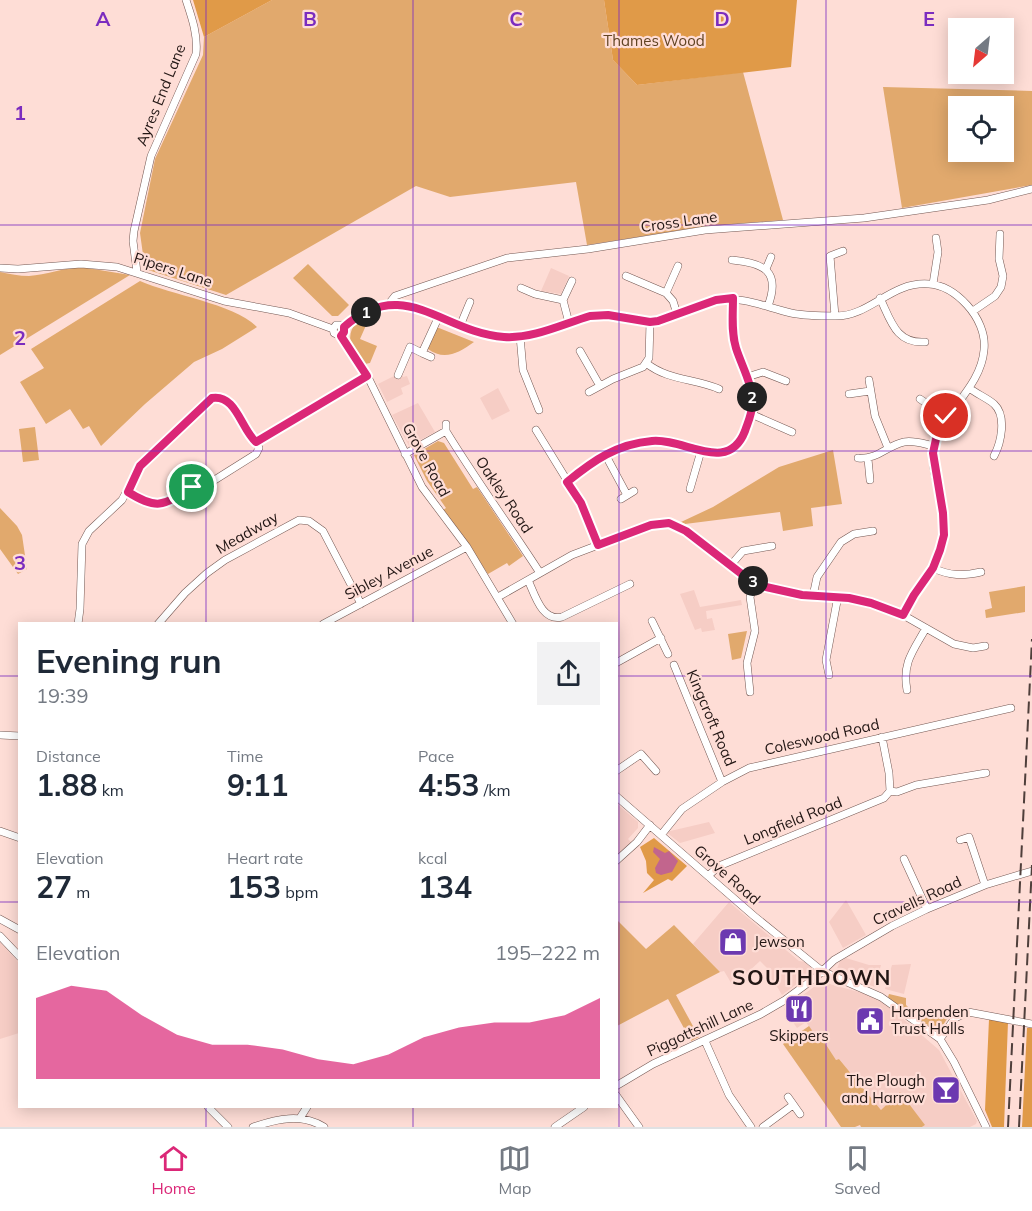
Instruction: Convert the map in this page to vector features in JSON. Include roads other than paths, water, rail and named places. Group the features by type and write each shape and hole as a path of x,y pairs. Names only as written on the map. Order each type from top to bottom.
{"street":[{"name":"Ayres End Lane","path":"137,272 134,231 151,156 196,54 195,30 186,0"},
{"name":"Cross Lane","path":"344,327 361,314 388,305 395,296 507,258 588,249 705,230 864,218 987,200 1032,189"},
{"path":"973,311 995,296 1001,287 1003,276 999,259 1000,234"},
{"path":"933,284 938,252 936,238"},
{"path":"835,316 830,256 843,251"},
{"path":"766,269 771,257"},
{"path":"732,260 755,263 766,269 771,276 773,286 768,306"},
{"name":"Pipers Lane","path":"0,268 18,269 81,264 117,267 224,301 289,313 333,329"},
{"path":"666,293 678,266"},
{"path":"626,276 666,293 673,301 677,314"},
{"path":"569,323 563,300 572,281"},
{"path":"388,305 417,307 460,326 496,336 519,336 599,315 650,322 716,300 733,298 793,314 835,316 853,314 905,285 933,284 951,291 973,311 981,328 985,348 982,364 948,418 934,446 933,460 944,523 940,550 933,568 903,615"},
{"path":"521,288 535,294 563,300"},
{"path":"567,482 605,454 638,444 657,441 701,451 725,452 735,447 742,437 751,414 751,391 732,335 733,298"},
{"path":"880,298 900,335 912,342 925,342"},
{"path":"460,326 470,302"},
{"path":"422,353 439,316"},
{"path":"589,392 643,367 649,358 650,322"},
{"path":"333,329 337,324 344,327 341,336"},
{"name":"Grove Road","path":"333,329 335,335 341,336 367,376 422,487 467,547 512,622"},
{"path":"519,336 523,370 539,411"},
{"path":"398,375 410,348 431,357"},
{"path":"580,351 600,386"},
{"path":"646,363 656,371 674,378 693,380 718,389"},
{"path":"747,377 763,372 786,381"},
{"path":"256,442 367,376"},
{"path":"869,380 878,427 888,448"},
{"path":"969,388 994,405 999,412 1000,440 994,456"},
{"path":"849,394 870,391"},
{"path":"78,622 82,544 89,531 122,500 140,466 212,398 222,398 230,402 259,448 256,454 213,481"},
{"path":"920,399 948,418"},
{"path":"751,414 792,432"},
{"name":"Oakley Road","path":"405,454 446,428 472,473 540,573"},
{"path":"536,430 581,503 598,545"},
{"path":"858,458 868,459 888,448 909,442 934,446"},
{"path":"690,489 701,451"},
{"path":"605,454 628,495"},
{"path":"868,459 870,480"},
{"path":"128,492 147,503 159,505 169,502 192,487"},
{"name":"Meadway","path":"160,622 185,593 225,560 299,520 309,521 323,531 360,604"},
{"path":"498,597 573,555 651,525 669,523 686,531 730,566 755,582 786,593 838,596 871,603 903,615 960,646 973,648 985,645"},
{"path":"813,596 817,577 841,542 854,534 873,531"},
{"path":"730,566 743,551 772,546"},
{"name":"Sibley Avenue","path":"327,622 467,547"},
{"path":"933,568 953,575 981,572"},
{"path":"528,580 545,613 554,618 562,617 630,584"},
{"path":"750,692 747,663 755,631 750,597 755,582"},
{"path":"829,675 826,660 838,596"},
{"path":"652,621 668,654"},
{"path":"907,690 905,677 907,662 926,628"},
{"path":"618,662 661,638"},
{"name":"Kingcroft Road","path":"674,665 722,782"},
{"name":"Coleswood Road","path":"661,835 682,809 722,782 749,768 1011,708"},
{"path":"0,735 18,736"},
{"path":"882,737 890,791"},
{"path":"618,770 641,754 656,771"},
{"name":"Longfield Road","path":"708,876 719,866 884,798 890,791 897,792 916,785 986,773"},
{"name":"Grove Road","path":"618,798 822,971 881,997 940,1039"},
{"path":"618,859 637,842 650,825"},
{"path":"0,831 18,837"},
{"path":"960,840 969,837 985,885"},
{"path":"904,859 927,909"},
{"name":"Cravells Road","path":"822,971 834,960 869,938 927,909 985,885 1032,871"},
{"path":"0,919 18,929"},
{"path":"0,936 18,955"},
{"name":"Piggottshill Lane","path":"618,1085 652,1064 705,1041 785,1000 822,971"},
{"path":"986,1127 940,1039 955,1018 964,1012 1003,1017 1032,1024"},
{"path":"705,1041 729,1095 751,1127"},
{"path":"788,1097 800,1114"},
{"path":"618,1098 639,1127"},
{"path":"763,1127 793,1105"},
{"path":"209,1108 228,1127"},
{"path":"300,1118 306,1108"},
{"path":"555,1127 583,1108"},
{"path":"253,1127 287,1118 300,1118 324,1127"}],"railway":[{"path":"1008,1127 1032,639"},
{"path":"1019,1127 1032,865"}],"place":[{"name":"Jewson","path":"733,942"},
{"name":"Skippers","path":"799,1009"},
{"name":"Harpenden Trust Halls","path":"870,1021"},
{"name":"The Plough and Harrow","path":"946,1090"}],"district":[{"name":"SOUTHDOWN","path":"812,978"}],"park label":[{"name":"Thames Wood","path":"654,41"}]}
